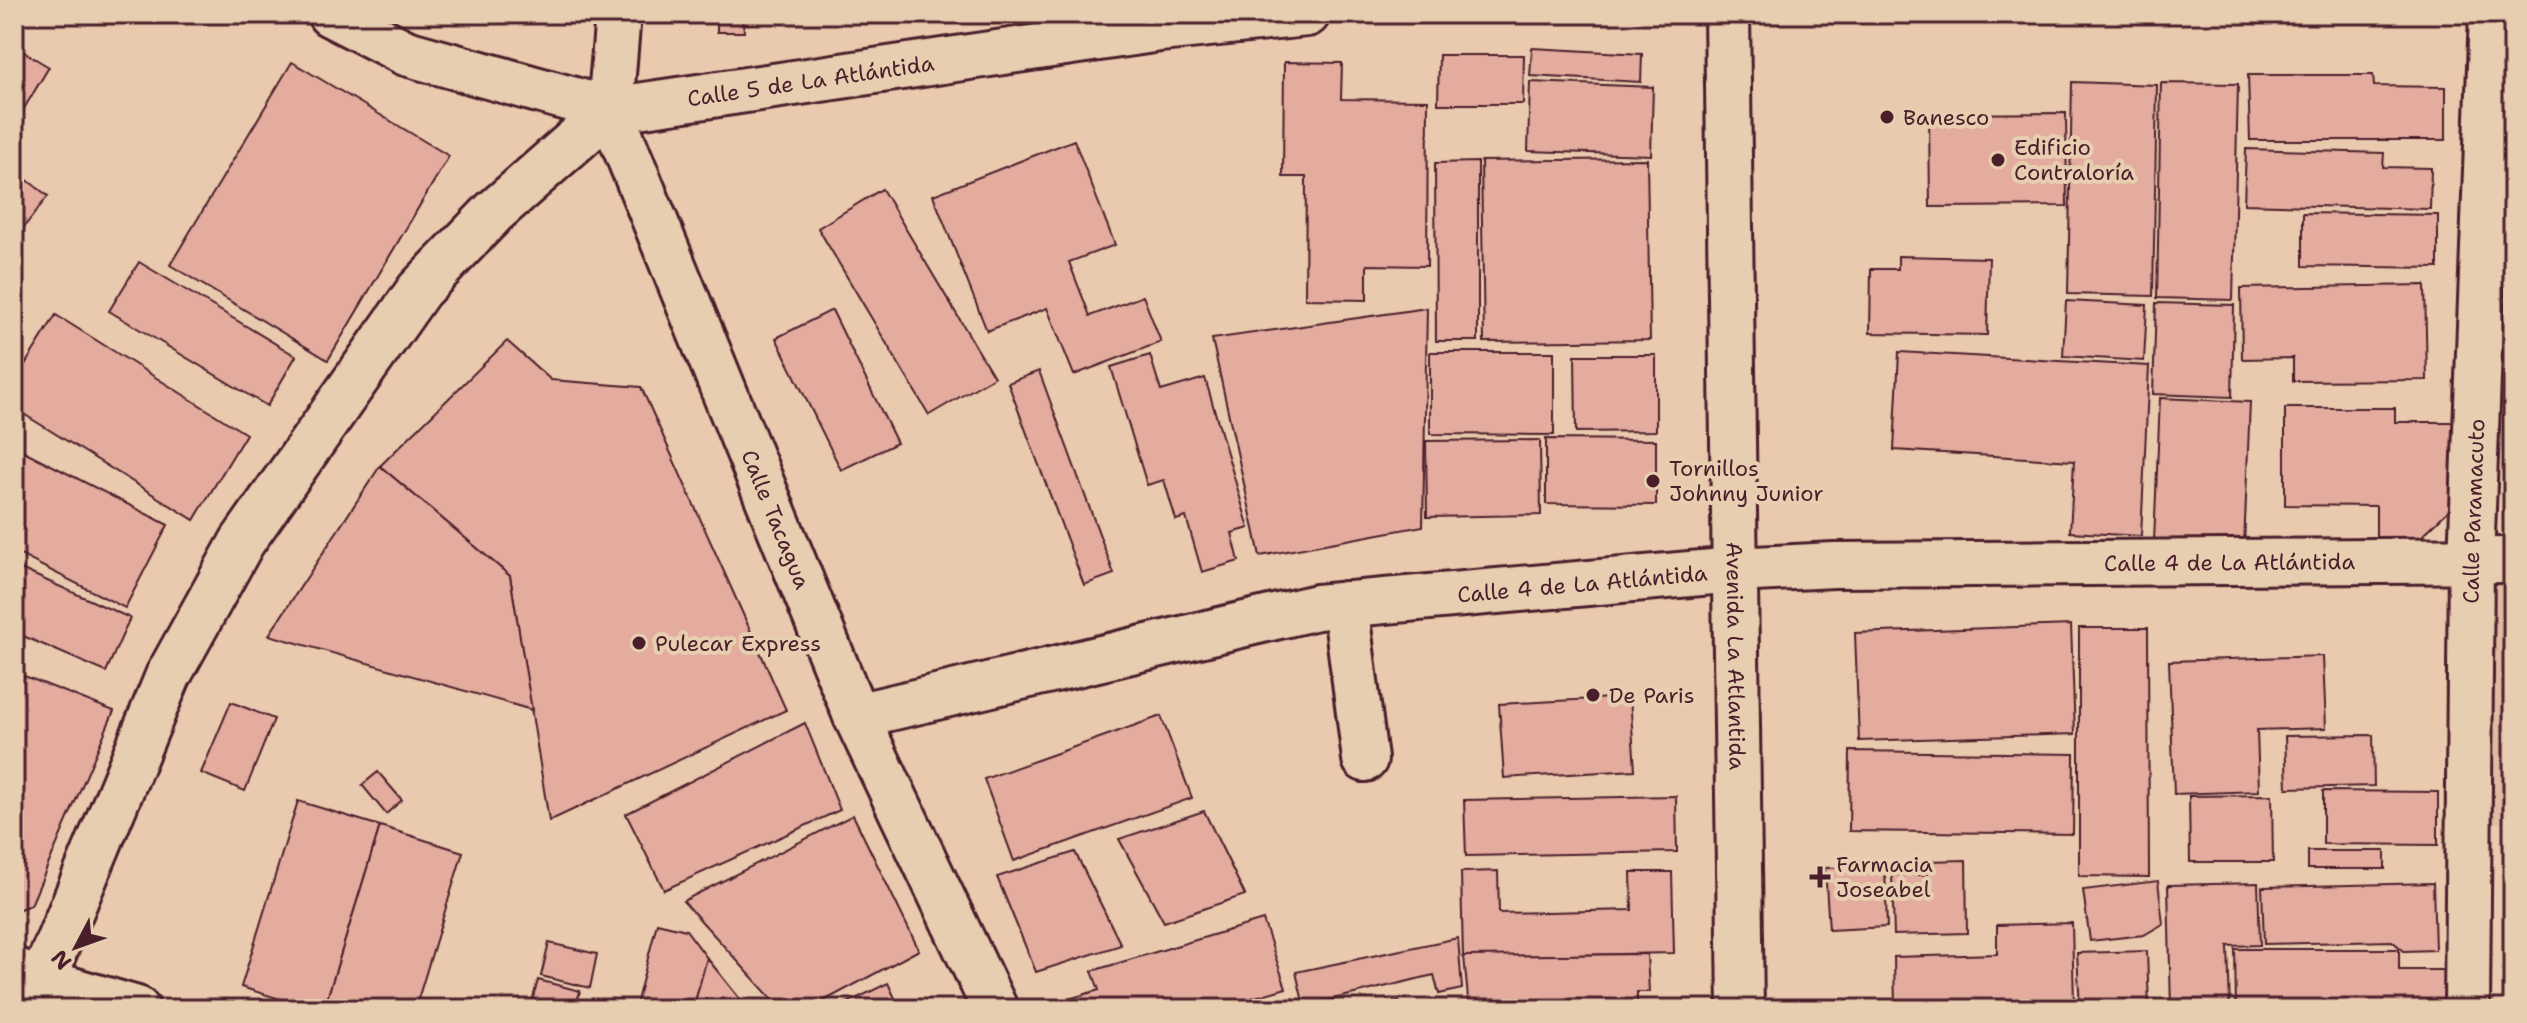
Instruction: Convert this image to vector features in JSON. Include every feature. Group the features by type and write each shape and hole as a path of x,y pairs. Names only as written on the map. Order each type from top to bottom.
{"street":[{"name":"Calle 5 de La Atlántida","path":"330,14 406,53 610,110 1160,29 1307,14"},
{"name":"Calle Tacagua","path":"618,14 610,110 856,716 995,1009"},
{"name":"Avenida La Atlantida","path":"1727,14 1741,1009"},
{"name":"Calle Paramacuto","path":"2467,1009 2492,560 2492,14"},
{"path":"137,1009 28,987 168,676 242,542 419,290 494,212 610,110"},
{"name":"Calle 4 de La Atlántida","path":"856,716 1317,607 1345,604 1735,570 1834,565 2492,560"},
{"path":"1345,604 1365,759"}],"shaded area":[{"path":"2471,576 2513,577 2513,823 2469,822"}],"building":[{"path":"717,14 857,14 857,17 743,17 744,32 717,32"},
{"path":"14,46 49,67 14,125"},
{"path":"1532,48 1642,54 1641,82 1530,76"},
{"path":"1439,55 1524,55 1523,104 1438,104"},
{"path":"292,62 449,156 328,360 170,265"},
{"path":"1284,62 1342,63 1341,99 1428,100 1427,266 1367,265 1367,300 1305,299 1306,177 1283,177"},
{"path":"2248,75 2373,75 2374,86 2446,87 2446,140 2250,140"},
{"path":"1530,82 1653,87 1651,155 1528,151"},
{"path":"2072,82 2157,85 2153,296 2068,294"},
{"path":"2161,83 2238,84 2233,300 2157,298"},
{"name":"Edificio Contraloría","path":"2066,113 2067,206 1930,207 1929,114"},
{"path":"1074,140 1115,245 1069,262 1090,316 1143,296 1161,342 1074,375 1047,308 987,331 933,195"},
{"path":"2246,149 2384,153 2383,167 2431,168 2430,209 2244,204"},
{"path":"1647,159 1650,340 1484,342 1481,161"},
{"path":"1478,162 1478,341 1436,341 1435,163"},
{"path":"22,176 48,196 14,240 14,187"},
{"path":"882,189 994,377 929,415 818,228"},
{"path":"2303,213 2438,215 2438,268 2303,266"},
{"path":"1898,256 1989,258 1987,335 1870,333 1871,269 1898,269"},
{"path":"139,262 296,356 267,406 109,311"},
{"path":"2425,285 2427,380 2293,381 2293,358 2242,359 2241,288"},
{"path":"2066,301 2147,305 2144,361 2063,356"},
{"path":"2156,303 2234,305 2232,397 2153,394"},
{"path":"1427,308 1423,526 1260,556 1212,339"},
{"path":"832,310 897,443 841,470 776,338"},
{"path":"56,315 246,434 194,520 14,408 14,382"},
{"name":"Pulecar Express","path":"507,341 551,380 641,387 786,710 549,821 510,576 380,466"},
{"path":"1430,352 1554,352 1554,435 1430,434"},
{"path":"1899,352 2149,366 2141,536 2070,532 2074,461 1894,450"},
{"path":"1150,355 1161,391 1205,378 1249,528 1232,533 1239,561 1202,572 1186,517 1176,520 1164,480 1147,485 1111,367"},
{"path":"1575,355 1656,355 1656,431 1576,432"},
{"path":"1039,371 1114,574 1084,585 1008,383"},
{"path":"2160,398 2250,402 2244,546 2154,542"},
{"path":"2285,408 2395,408 2395,422 2455,422 2455,504 2420,538 2376,539 2376,506 2285,505"},
{"path":"1546,439 1656,440 1656,505 1546,504"},
{"path":"1540,440 1541,515 1427,517 1426,441"},
{"path":"14,446 168,525 125,608 14,552"},
{"path":"380,466 510,576 532,710 269,635"},
{"path":"14,566 130,618 106,672 14,632"},
{"path":"2071,625 2075,734 1859,741 1855,633"},
{"path":"2079,628 2148,628 2149,877 2079,876"},
{"path":"2323,656 2326,728 2257,730 2259,791 2174,794 2169,661"},
{"path":"14,672 114,711 31,905 14,911"},
{"path":"1630,697 1635,770 1504,778 1499,704"},
{"path":"231,702 274,719 245,791 201,773"},
{"path":"1161,716 1192,798 1014,861 984,779"},
{"path":"805,723 840,810 664,890 626,814"},
{"path":"2373,735 2374,786 2287,788 2285,736"},
{"path":"1850,751 2074,754 2073,834 1849,831"},
{"path":"378,772 402,800 386,814 362,785"},
{"path":"2323,791 2438,792 2438,845 2323,844"},
{"path":"2272,795 2273,862 2190,862 2189,796"},
{"path":"1676,796 1677,852 1466,856 1464,800"},
{"path":"298,801 380,826 324,1009 313,1009 241,987"},
{"path":"1204,811 1245,895 1164,922 1119,839"},
{"path":"853,815 919,950 809,1009 781,1009 683,901"},
{"path":"380,826 463,852 415,1009 324,1009"},
{"path":"2308,851 2385,851 2385,869 2308,869"},
{"path":"1075,852 1121,945 1036,972 997,877"},
{"path":"1966,860 1967,933 1894,935 1892,875 1927,875 1926,861"},
{"path":"1885,866 1887,927 1829,930 1825,868"},
{"path":"1498,871 1499,913 1632,910 1631,872 1672,872 1674,953 1463,957 1461,872"},
{"path":"2158,881 2163,924 2144,935 2090,941 2083,890"},
{"path":"2258,883 2260,945 2228,946 2230,1009 2171,1009 2168,885"},
{"path":"2433,883 2435,950 2404,951 2392,941 2264,944 2262,887"},
{"path":"1263,920 1286,988 1214,1009 1054,1009 1052,1004 1099,990 1092,971"},
{"path":"657,923 686,930 707,958 693,1009 635,1009"},
{"path":"2072,923 2074,1004 1895,1008 1894,957 1997,954 1997,925"},
{"path":"1458,938 1462,989 1439,994 1434,975 1304,1006 1296,972"},
{"path":"549,943 597,954 590,988 541,976"},
{"path":"2235,949 2399,949 2399,970 2448,970 2448,1009 2236,1009"},
{"path":"2147,951 2149,1009 2080,1009 2077,953"},
{"path":"1647,954 1649,992 1637,992 1637,1009 1469,1009 1464,956"},
{"path":"707,958 748,1009 693,1009"},
{"path":"538,980 580,991 575,1009 530,1009"},
{"path":"888,983 900,1009 845,1009 843,1005"},
{"path":"1292,998 1295,1009 1254,1009"},
{"path":"1399,1001 1402,1009 1369,1009"}],"place":[{"name":"Banesco","path":"1887,117"},
{"name":"Edificio Contraloría","path":"1998,160"},
{"name":"Tornillos Johnny Junior","path":"1653,481"},
{"name":"Pulecar Express","path":"639,643"},
{"name":"De Paris","path":"1593,695"},
{"name":"Farmacia Joseabel","path":"1820,877"}]}
